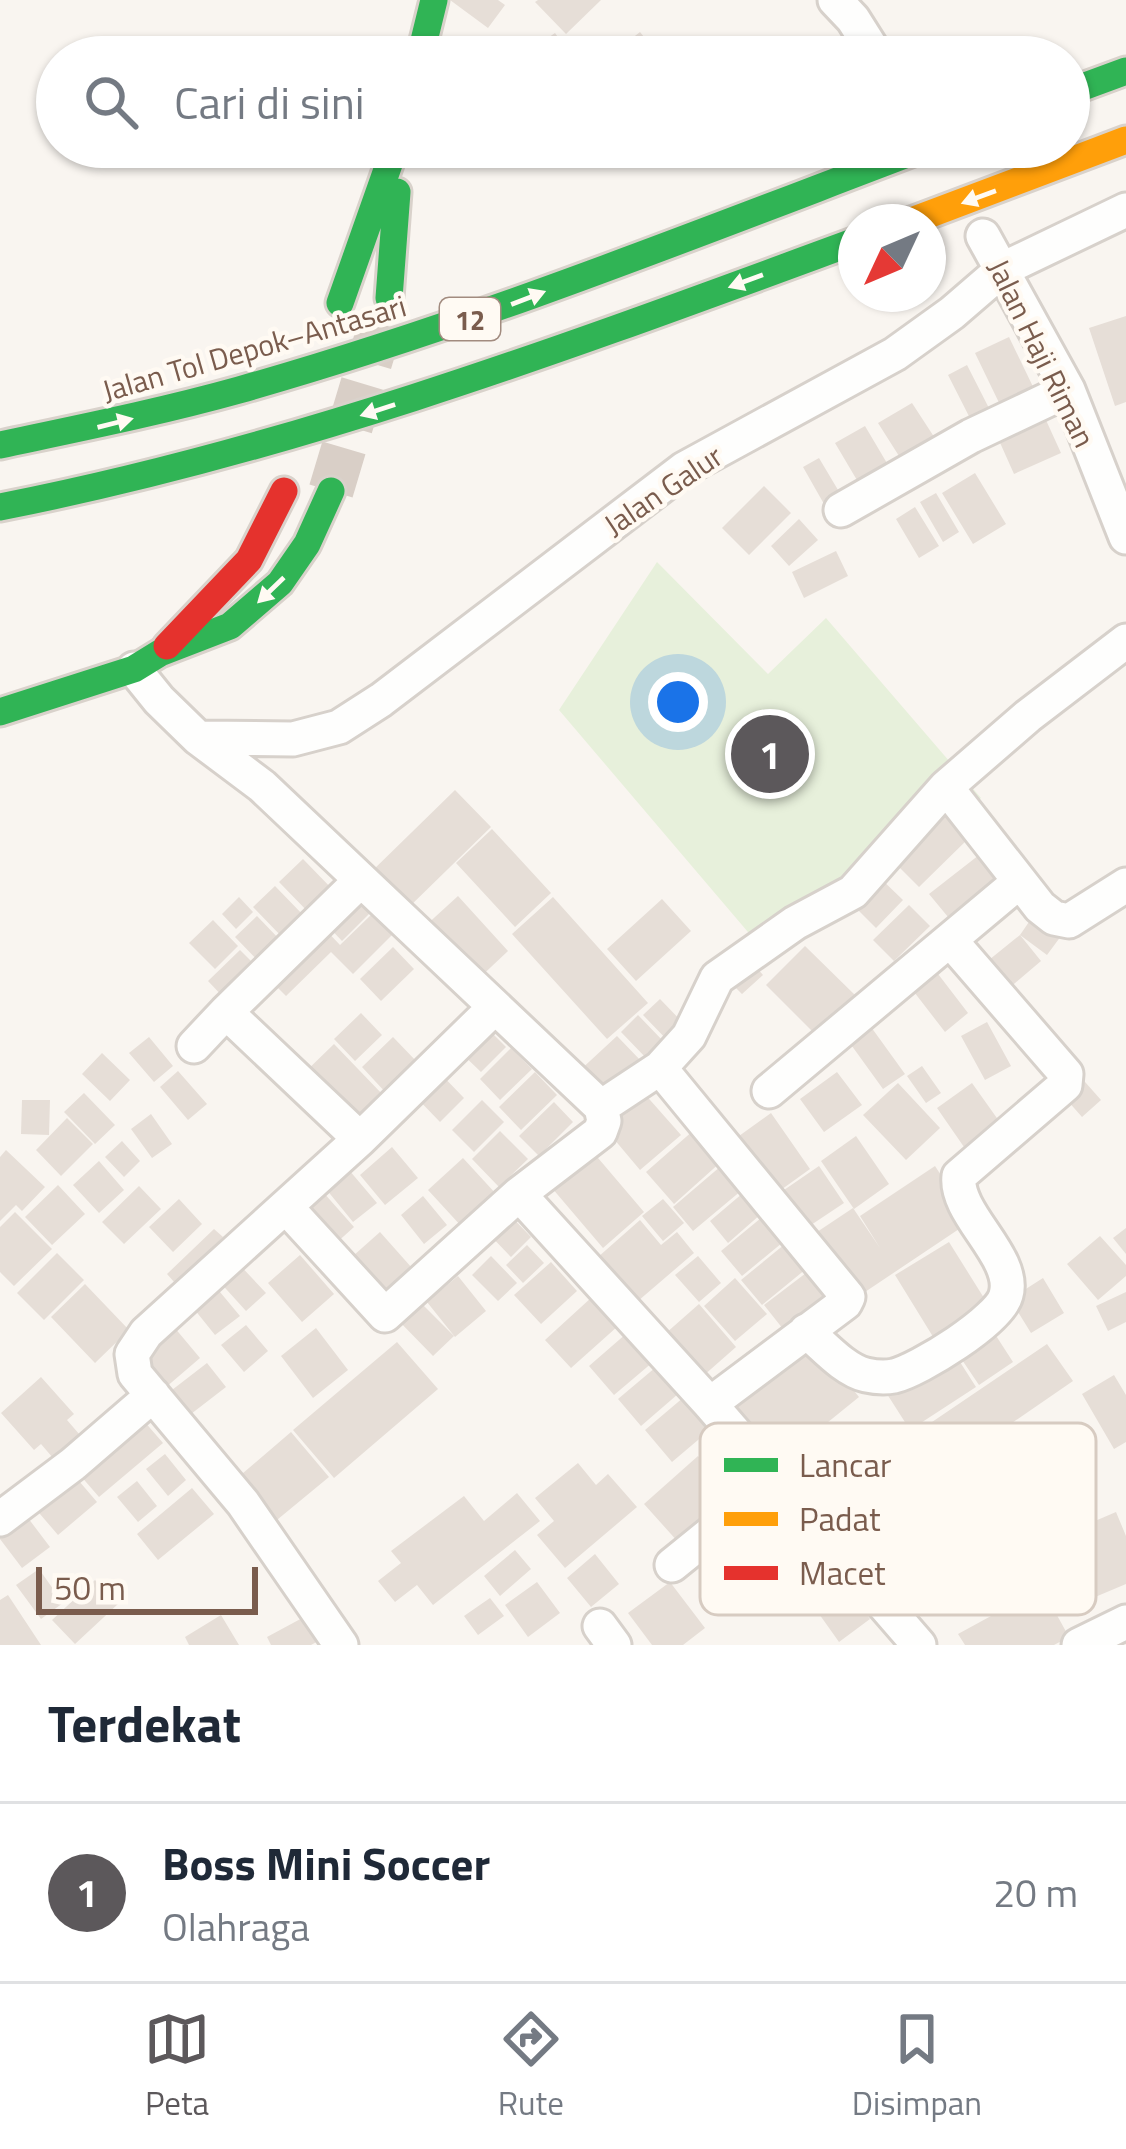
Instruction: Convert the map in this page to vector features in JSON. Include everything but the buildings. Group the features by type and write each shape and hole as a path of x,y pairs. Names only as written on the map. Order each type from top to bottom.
{"main road":[{"path":"425,36 434,0"},
{"path":"1090,84 1126,71"},
{"path":"1090,154 1126,140"},
{"path":"340,303 390,168"},
{"path":"388,298 397,168"},
{"name":"Jalan Tol Depok–Antasari","path":"0,445 103,427 258,386 477,317 871,168"},
{"path":"946,208 1052,168"},
{"name":"12","path":"0,506 96,490 278,442 502,370 838,248"},
{"path":"147,661 249,560 284,490"},
{"path":"0,712 147,661 230,626 280,583 307,544 331,491"}],"street":[{"path":"835,0 864,36"},
{"name":"Jalan Galur","path":"198,738 292,739 339,727 684,469 895,354 1004,269 1126,210"},
{"name":"Jalan Haji Riman","path":"982,236 1067,391 1126,537"},
{"path":"841,510 971,436 1067,391"},
{"path":"601,1107 660,1068 694,1029 717,978 795,923 853,892 946,787 1126,641"},
{"path":"147,661 198,738 262,786 601,1107 600,1132 519,1194 385,1316 286,1208"},
{"path":"946,787 1040,908 1054,918 1069,921 1126,885"},
{"path":"194,1046 360,881"},
{"path":"769,1091 1019,882"},
{"path":"806,1331 858,1373 892,1376 929,1360 998,1312 1007,1293 1005,1273 962,1195 959,1176 1065,1084 1066,1073 950,940"},
{"path":"341,1645 243,1503 130,1364 137,1344 493,1009"},
{"path":"226,1012 360,1139"},
{"path":"660,1068 846,1291 845,1303 710,1404"},
{"path":"519,1194 727,1423"},
{"path":"0,1519 153,1395"},
{"path":"673,1565 700,1543"},
{"path":"893,1615 919,1645"},
{"path":"1079,1645 1126,1622"}],"green space":[{"path":"657,562 768,674 826,618 981,798 913,855 759,945 559,710"}],"tunnel":[{"path":"331,491 381,324"}],"traffic: fast":[{"path":"425,36 434,0"},
{"path":"1090,84 1126,71"},
{"path":"340,303 388,168"},
{"path":"0,445 209,398 326,364 585,276 870,168"},
{"path":"389,298 397,192"},
{"path":"0,507 219,456 327,425 539,356 838,248"},
{"path":"0,712 134,669 160,653 230,626 280,583 307,544 331,491"}],"traffic: slow":[{"path":"1090,154 1126,140"},
{"path":"946,208 1052,168"}],"traffic: jam":[{"path":"167,646 249,560 284,491"}],"place":[{"name":"Boss Mini Soccer","path":"770,754"}]}
